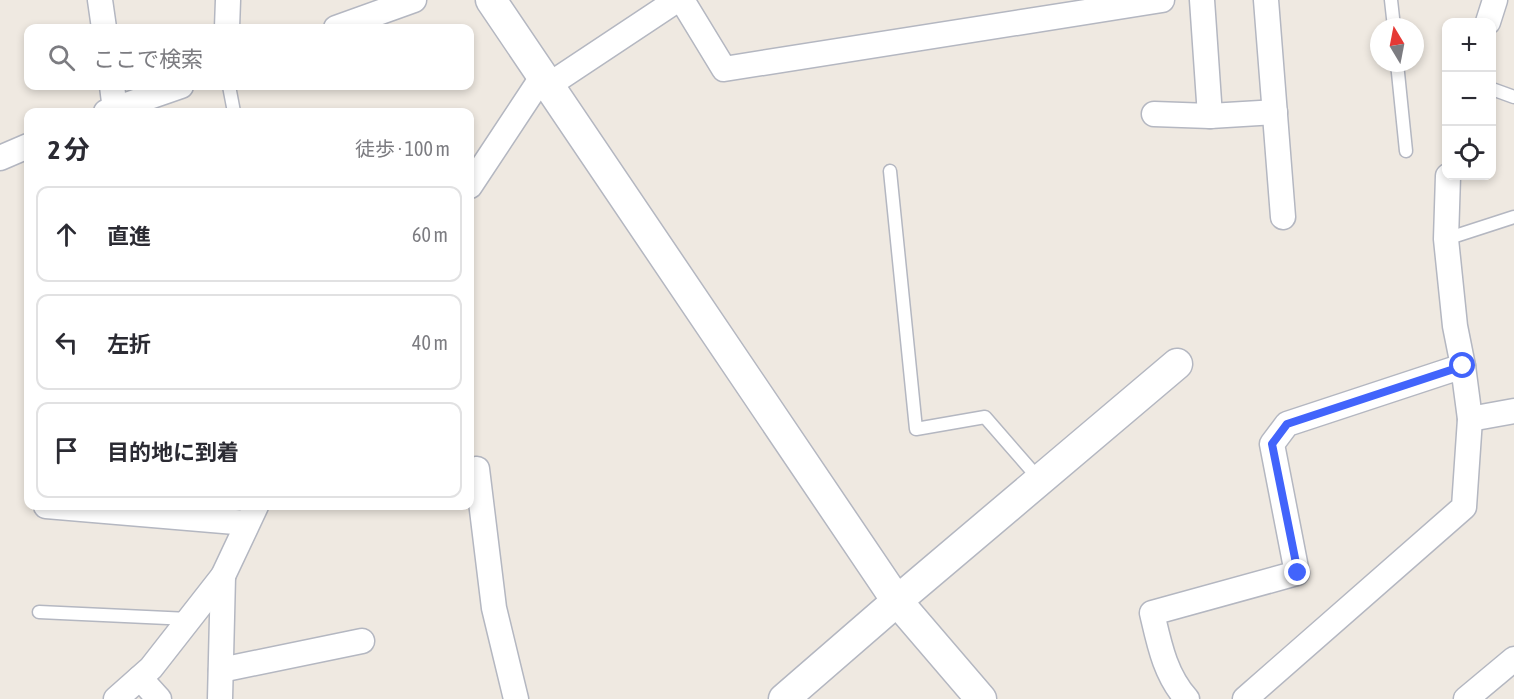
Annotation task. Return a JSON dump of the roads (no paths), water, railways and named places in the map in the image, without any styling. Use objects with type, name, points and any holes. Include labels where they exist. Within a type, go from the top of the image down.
[{"type":"street","points":[[100,0],[103,24]]},
{"type":"street","points":[[227,24],[228,0]]},
{"type":"street","points":[[347,24],[414,0]]},
{"type":"street","points":[[491,0],[897,601],[981,699]]},
{"type":"street","points":[[474,180],[546,81],[677,0]]},
{"type":"street","points":[[682,0],[724,69],[1162,0]]},
{"type":"street","points":[[1202,0],[1210,116]]},
{"type":"street","points":[[1266,0],[1283,218]]},
{"type":"street","points":[[1489,18],[1495,0]]},
{"type":"street","points":[[109,108],[112,90]]},
{"type":"street","points":[[120,108],[170,90]]},
{"type":"street","points":[[1154,114],[1210,116],[1275,112]]},
{"type":"street","points":[[0,158],[24,148]]},
{"type":"street","points":[[1245,699],[1464,507],[1470,419],[1455,326],[1446,239],[1448,180]]},
{"type":"street","points":[[784,699],[1177,364]]},
{"type":"street","points":[[1187,699],[1179,691],[1161,654],[1152,613],[1298,573],[1272,444],[1287,424],[1463,366]]},
{"type":"street","points":[[1470,419],[1514,411]]},
{"type":"street","points":[[477,469],[494,608],[516,699]]},
{"type":"street","points":[[116,699],[151,668],[223,576],[252,511],[139,510]]},
{"type":"street","points":[[220,699],[223,576]]},
{"type":"street","points":[[221,670],[362,641]]},
{"type":"street","points":[[1466,699],[1514,659]]},
{"type":"street","points":[[140,678],[159,699]]},
{"type":"lane","points":[[1391,0],[1393,18]]},
{"type":"lane","points":[[1398,72],[1406,151]]},
{"type":"lane","points":[[230,90],[233,108]]},
{"type":"lane","points":[[1496,91],[1514,97]]},
{"type":"lane","points":[[890,171],[916,429],[985,417],[1040,480]]},
{"type":"lane","points":[[1446,239],[1514,217]]},
{"type":"lane","points":[[39,612],[189,619]]}]
